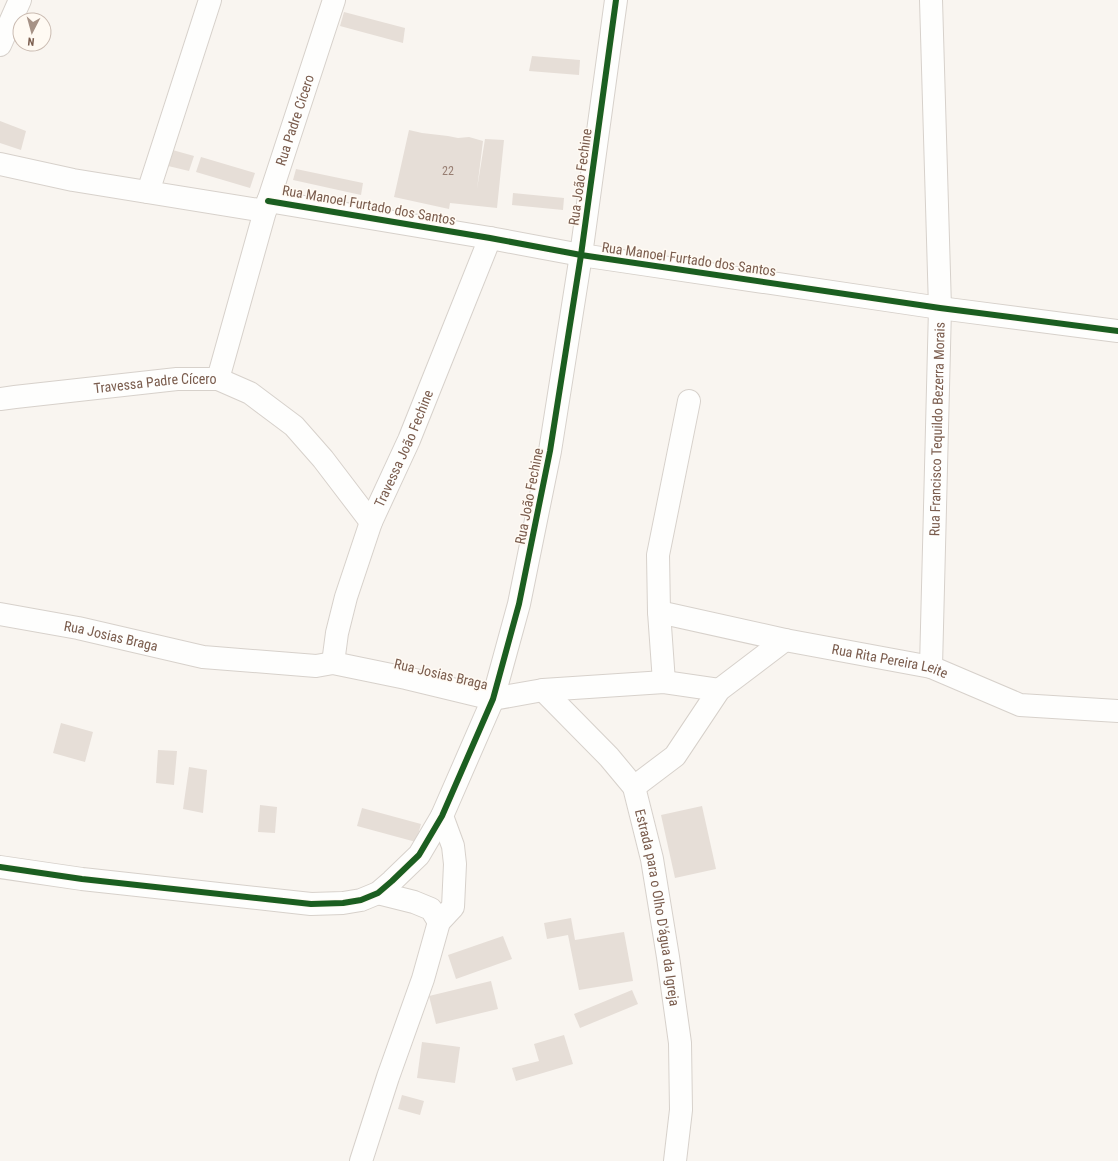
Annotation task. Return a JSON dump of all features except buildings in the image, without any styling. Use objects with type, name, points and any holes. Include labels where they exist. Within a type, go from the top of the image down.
[{"type":"street","points":[[0,46],[20,0]]},
{"type":"street","points":[[148,192],[210,0]]},
{"type":"street","name":"Rua Padre Cícero","points":[[218,379],[266,206],[334,0]]},
{"type":"street","name":"Rua João Fechine","points":[[0,867],[82,879],[311,904],[343,903],[361,900],[378,893],[419,855],[442,816],[493,699],[519,604],[550,451],[581,255],[616,0]]},
{"type":"street","name":"Rua Francisco Tequildo Bezerra Morais","points":[[931,0],[940,308],[931,667]]},
{"type":"street","name":"Rua Manoel Furtado dos Santos","points":[[0,164],[73,180],[148,192],[266,206],[490,238],[581,255],[940,308],[1118,331]]},
{"type":"street","name":"Travessa João Fechine","points":[[333,663],[337,634],[346,597],[371,522],[409,440],[490,238]]},
{"type":"street","name":"Travessa Padre Cícero","points":[[0,399],[177,378],[218,379],[250,393],[294,426],[324,459],[371,522]]},
{"type":"street","points":[[664,682],[659,612],[658,555],[689,401]]},
{"type":"street","name":"Rua Rita Pereira Leite","points":[[659,612],[785,640],[931,667],[1020,705],[1118,711]]},
{"type":"street","name":"Rua Josias Braga","points":[[0,614],[78,628],[203,657],[316,666],[333,663],[406,678],[493,699],[544,690],[664,682],[719,690]]},
{"type":"street","points":[[634,787],[675,756],[719,690],[785,640]]},
{"type":"street","name":"Estrada para o Olho D'água da Igreja","points":[[544,690],[609,757],[634,787],[652,859],[680,1043],[681,1110],[675,1161]]},
{"type":"street","points":[[361,1161],[388,1077],[423,979],[439,922],[453,907],[455,864],[453,846],[442,816]]},
{"type":"street","points":[[378,893],[414,902],[431,909],[439,922]]},
{"type":"cycle path","points":[[0,867],[82,879],[311,904],[343,903],[361,900],[378,893],[419,855],[442,816],[493,699],[519,604],[550,451],[581,255],[616,0]]},
{"type":"cycle path","points":[[268,201],[490,238],[581,255],[940,308],[1118,331]]}]
